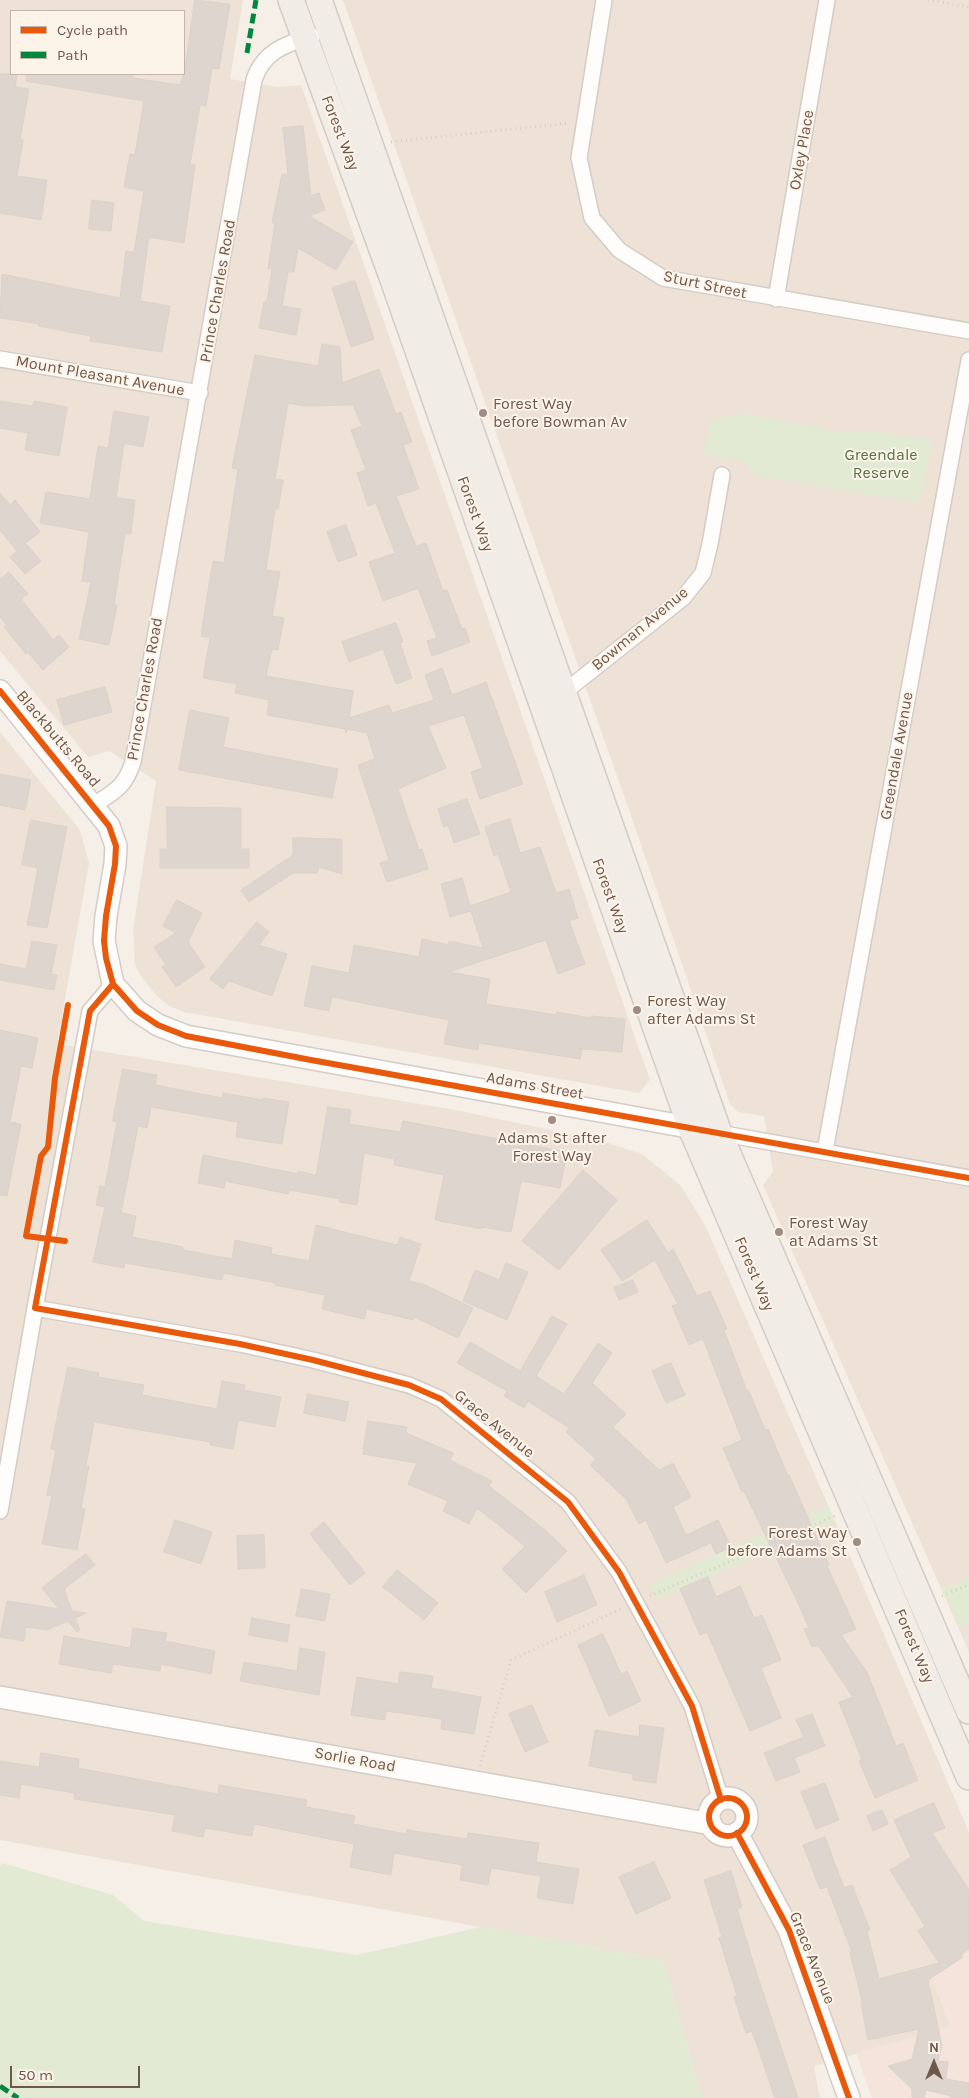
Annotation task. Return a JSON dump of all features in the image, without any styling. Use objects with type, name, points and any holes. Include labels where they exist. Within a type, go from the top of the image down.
[{"type":"main road","name":"Forest Way","points":[[291,0],[552,697],[719,1133],[969,1711]]},
{"type":"main road","name":"Forest Way","points":[[319,0],[552,697],[691,1128],[969,1777]]},
{"type":"street","name":"Sturt Street","points":[[604,0],[579,158],[592,218],[619,250],[663,278],[969,331]]},
{"type":"street","name":"Oxley Place","points":[[776,299],[827,0]]},
{"type":"street","name":"Prince Charles Road","points":[[94,805],[119,788],[128,778],[133,762],[200,393],[254,80],[258,68],[276,50],[304,38],[330,30]]},
{"type":"street","name":"Mount Pleasant Avenue","points":[[0,360],[200,393]]},
{"type":"street","name":"Greendale Avenue","points":[[825,1151],[969,360]]},
{"type":"street","name":"Bowman Avenue","points":[[552,697],[683,598],[703,573],[722,475]]},
{"type":"street","name":"Blackbutts Road","points":[[0,691],[94,805]]},
{"type":"street","points":[[0,1512],[35,1308],[90,1011],[113,984],[104,941],[116,846],[109,826],[94,805]]},
{"type":"street","name":"Adams Street","points":[[113,984],[136,1011],[158,1025],[186,1036],[969,1178]]},
{"type":"street","name":"Grace Avenue","points":[[35,1308],[240,1344],[295,1356],[409,1385],[441,1399],[568,1502],[619,1572],[692,1706],[720,1800]]},
{"type":"street","name":"Sorlie Road","points":[[0,1696],[711,1824]]},
{"type":"street","points":[[734,1799],[744,1807],[746,1820],[744,1826],[737,1833],[728,1836],[722,1835],[716,1832],[711,1824],[709,1814],[712,1807],[720,1800],[734,1799]]},
{"type":"street","name":"Grace Avenue","points":[[737,1833],[789,1930],[849,2098]]},
{"type":"path","points":[[928,0],[969,7]]},
{"type":"path","points":[[388,142],[585,122]]},
{"type":"path","points":[[475,1782],[511,1660],[635,1602],[840,1514]]},
{"type":"path","points":[[938,1597],[969,1585]]},
{"type":"shaded area","points":[[0,0],[243,0],[230,79],[278,87],[301,85],[650,1080],[639,1093],[184,1012],[169,1006],[158,997],[143,979],[135,965],[133,930],[156,781],[109,751],[88,757],[0,651]]},
{"type":"shaded area","points":[[343,0],[969,0],[969,1652],[763,1185],[773,1172],[764,1116],[738,1112],[730,1104],[628,807]]},
{"type":"shaded area","points":[[0,732],[80,830],[89,863],[57,1044],[450,1109],[599,1140],[642,1154],[681,1186],[706,1227],[969,1832],[969,1952],[932,1976],[950,2027],[814,2066],[820,2098],[702,2098],[663,1960],[0,1840]]},
{"type":"shaded area","points":[[969,1952],[969,2098],[872,2098],[856,2053],[950,2027],[932,1976]]},
{"type":"green space","name":"Greendale Reserve","points":[[741,413],[834,431],[883,432],[932,441],[919,503],[753,475],[744,462],[704,454],[711,420]]},
{"type":"green space","points":[[828,1505],[835,1521],[659,1600],[649,1584]]},
{"type":"green space","points":[[969,1578],[969,1622],[959,1626],[942,1588]]},
{"type":"green space","points":[[2,1863],[113,1895],[144,1921],[356,1955],[481,1927],[663,1960],[702,2098],[0,2098],[0,1866]]},
{"type":"building","points":[[195,0],[230,4],[219,69],[212,68],[206,106],[200,105],[190,165],[195,165],[184,243],[149,237],[140,301],[170,306],[162,352],[90,341],[91,336],[38,326],[39,324],[0,318],[2,274],[120,298],[126,251],[134,252],[144,191],[124,187],[130,154],[135,155],[144,101],[26,81],[27,75],[133,75],[132,78],[180,85],[185,75]]},
{"type":"building","points":[[0,74],[10,74],[17,75],[15,87],[29,89],[20,140],[23,140],[17,176],[47,180],[41,220],[0,213]]},
{"type":"building","points":[[303,126],[311,196],[319,193],[325,210],[309,216],[353,242],[336,270],[298,248],[294,272],[288,272],[282,306],[301,309],[296,335],[259,328],[264,302],[267,302],[272,269],[268,269],[275,223],[272,223],[282,174],[288,175],[283,128]]},
{"type":"building","points":[[92,200],[114,203],[111,231],[89,229]]},
{"type":"building","points":[[355,281],[374,339],[351,347],[332,288]]},
{"type":"building","points":[[322,344],[340,347],[342,383],[379,369],[396,414],[401,412],[412,442],[403,445],[419,489],[396,496],[416,546],[426,543],[443,591],[447,590],[462,629],[465,628],[470,642],[432,656],[427,641],[437,638],[418,588],[383,601],[369,562],[395,553],[376,503],[368,506],[357,473],[366,470],[351,430],[362,426],[353,405],[304,406],[288,403],[275,479],[283,480],[278,509],[275,509],[266,570],[280,572],[272,616],[284,618],[278,650],[272,649],[266,676],[353,691],[349,718],[389,705],[392,713],[434,700],[425,675],[442,668],[452,695],[486,682],[523,784],[480,799],[471,772],[483,768],[464,715],[428,726],[446,768],[398,789],[419,850],[422,849],[428,869],[387,882],[380,863],[389,860],[358,765],[375,759],[367,733],[347,729],[346,733],[345,729],[267,715],[269,700],[235,693],[237,684],[203,678],[210,638],[201,636],[207,597],[213,561],[224,563],[238,469],[232,468],[255,355],[318,366]]},
{"type":"building","points":[[0,401],[33,406],[34,401],[67,407],[59,456],[25,450],[28,433],[0,428]]},
{"type":"building","points":[[114,411],[149,417],[143,447],[124,443],[116,498],[135,500],[131,534],[125,534],[114,605],[117,605],[109,645],[79,639],[91,582],[82,581],[89,532],[40,523],[46,492],[90,499],[98,446],[108,448]]},
{"type":"building","points":[[0,493],[10,505],[15,500],[40,532],[16,550],[0,530]]},
{"type":"building","points":[[346,525],[357,555],[338,562],[327,532]]},
{"type":"building","points":[[26,544],[41,561],[25,574],[10,557]]},
{"type":"building","points":[[9,572],[28,594],[21,599],[53,640],[59,635],[69,647],[43,670],[28,652],[26,654],[4,627],[7,625],[0,617],[0,580]]},
{"type":"building","points":[[396,623],[403,642],[400,643],[412,678],[396,684],[383,649],[349,662],[342,642]]},
{"type":"building","points":[[105,687],[112,712],[64,725],[57,700]]},
{"type":"building","points":[[190,710],[229,718],[223,747],[338,769],[332,798],[179,770]]},
{"type":"building","points":[[0,774],[31,780],[25,810],[0,805]]},
{"type":"building","points":[[467,799],[480,834],[454,843],[448,825],[444,827],[438,809]]},
{"type":"building","points":[[167,807],[241,808],[241,849],[249,849],[249,868],[160,868],[160,849],[167,849]]},
{"type":"building","points":[[510,819],[520,853],[540,847],[556,893],[569,889],[578,918],[569,921],[585,964],[558,974],[546,940],[448,972],[490,979],[486,1004],[557,1015],[557,1012],[591,1018],[591,1016],[625,1019],[622,1052],[582,1049],[580,1059],[479,1043],[478,1050],[444,1044],[449,1020],[332,997],[329,1011],[304,1006],[312,966],[349,973],[354,945],[419,957],[422,939],[449,945],[449,941],[483,948],[471,911],[450,917],[441,884],[462,878],[470,906],[511,892],[498,854],[494,856],[485,827]]},
{"type":"building","points":[[31,820],[67,827],[47,928],[27,925],[38,868],[22,865]]},
{"type":"building","points":[[293,838],[342,839],[342,874],[319,867],[317,873],[293,873],[249,902],[241,890],[293,855]]},
{"type":"building","points":[[177,900],[202,913],[188,942],[205,967],[176,987],[162,967],[166,965],[154,947],[176,933],[163,926]]},
{"type":"building","points":[[257,922],[269,932],[259,945],[287,954],[272,996],[229,981],[223,989],[210,979]]},
{"type":"building","points":[[32,941],[57,945],[51,974],[57,975],[54,990],[0,980],[0,964],[26,969]]},
{"type":"building","points":[[0,1030],[38,1038],[32,1068],[21,1066],[10,1122],[21,1124],[7,1196],[0,1195]]},
{"type":"building","points":[[123,1069],[157,1075],[155,1085],[222,1098],[223,1093],[263,1100],[263,1098],[289,1102],[282,1144],[236,1137],[238,1122],[151,1107],[147,1128],[138,1126],[121,1213],[136,1216],[132,1237],[183,1247],[183,1250],[232,1259],[235,1240],[272,1248],[271,1254],[309,1261],[316,1225],[397,1245],[400,1237],[421,1244],[409,1281],[423,1284],[473,1308],[458,1338],[414,1317],[414,1320],[367,1309],[364,1319],[322,1309],[325,1295],[275,1285],[276,1283],[223,1273],[222,1280],[125,1263],[124,1268],[93,1262],[105,1207],[96,1205],[100,1186],[105,1187],[117,1122],[113,1121]]},
{"type":"building","points":[[328,1107],[351,1110],[349,1124],[400,1132],[403,1121],[567,1152],[560,1188],[521,1181],[511,1232],[482,1227],[482,1229],[435,1220],[444,1175],[394,1165],[395,1159],[364,1153],[357,1205],[339,1202],[340,1199],[289,1190],[288,1194],[225,1181],[224,1188],[198,1183],[203,1155],[298,1174],[298,1171],[316,1175]]},
{"type":"building","points":[[583,1170],[617,1200],[559,1270],[522,1241]]},
{"type":"building","points":[[647,1220],[668,1253],[673,1249],[697,1296],[710,1291],[727,1329],[724,1330],[747,1391],[749,1391],[765,1430],[768,1429],[856,1629],[841,1635],[867,1672],[896,1746],[903,1743],[918,1780],[875,1798],[859,1761],[862,1760],[839,1702],[853,1697],[818,1645],[812,1647],[804,1629],[809,1628],[797,1601],[744,1491],[742,1492],[723,1448],[742,1440],[703,1339],[689,1345],[672,1306],[678,1304],[655,1260],[622,1281],[601,1250]]},
{"type":"building","points":[[506,1263],[528,1272],[507,1320],[463,1301],[475,1270],[499,1280]]},
{"type":"building","points":[[633,1280],[638,1292],[619,1300],[614,1288]]},
{"type":"building","points":[[552,1316],[567,1324],[536,1376],[564,1394],[598,1343],[612,1353],[592,1383],[626,1414],[613,1427],[659,1470],[673,1463],[691,1497],[673,1507],[686,1535],[718,1520],[731,1547],[716,1554],[711,1543],[666,1563],[646,1520],[639,1524],[626,1499],[590,1465],[596,1459],[566,1432],[569,1428],[528,1401],[524,1408],[504,1396],[507,1391],[457,1363],[470,1342],[520,1371]]},
{"type":"building","points":[[671,1363],[685,1395],[666,1403],[652,1371]]},
{"type":"building","points":[[68,1367],[99,1373],[98,1377],[144,1385],[142,1395],[217,1409],[222,1381],[245,1385],[244,1390],[281,1397],[275,1427],[238,1420],[233,1449],[210,1445],[210,1442],[94,1422],[86,1466],[89,1466],[81,1508],[85,1509],[77,1550],[42,1544],[52,1496],[47,1495],[56,1450],[51,1449]]},
{"type":"building","points":[[308,1394],[349,1402],[345,1421],[304,1413]]},
{"type":"building","points":[[368,1421],[407,1427],[406,1433],[453,1453],[450,1460],[492,1481],[489,1486],[544,1529],[567,1551],[526,1593],[502,1569],[525,1546],[477,1508],[469,1524],[443,1511],[448,1501],[408,1484],[417,1463],[363,1454]]},
{"type":"building","points":[[175,1520],[212,1532],[201,1564],[164,1552]]},
{"type":"building","points":[[324,1522],[365,1573],[350,1585],[310,1534]]},
{"type":"building","points":[[264,1535],[265,1568],[238,1569],[237,1536]]},
{"type":"building","points":[[86,1554],[95,1565],[64,1589],[72,1611],[87,1613],[75,1618],[80,1630],[77,1632],[68,1621],[47,1630],[26,1627],[24,1641],[0,1637],[7,1601],[59,1609],[42,1588]]},
{"type":"building","points":[[397,1570],[438,1603],[424,1620],[383,1587]]},
{"type":"building","points":[[584,1575],[597,1605],[557,1622],[545,1592]]},
{"type":"building","points":[[708,1577],[716,1597],[740,1586],[754,1618],[762,1615],[781,1660],[761,1668],[781,1718],[750,1731],[707,1632],[700,1635],[680,1589]]},
{"type":"building","points":[[302,1589],[330,1594],[325,1621],[296,1616]]},
{"type":"building","points":[[252,1618],[290,1625],[287,1642],[249,1635]]},
{"type":"building","points":[[133,1628],[167,1633],[165,1641],[215,1651],[211,1674],[161,1664],[160,1671],[113,1664],[111,1673],[59,1664],[64,1636],[130,1648]]},
{"type":"building","points":[[603,1634],[621,1674],[627,1671],[641,1701],[609,1716],[578,1645]]},
{"type":"building","points":[[300,1648],[325,1652],[319,1695],[240,1681],[244,1662],[297,1671]]},
{"type":"building","points":[[400,1672],[433,1676],[431,1688],[481,1697],[474,1734],[441,1729],[442,1719],[386,1711],[385,1720],[351,1715],[357,1677],[398,1684]]},
{"type":"building","points":[[532,1705],[548,1742],[525,1752],[509,1714]]},
{"type":"building","points":[[812,1714],[825,1746],[794,1758],[800,1772],[776,1781],[764,1753],[804,1737],[796,1720]]},
{"type":"building","points":[[640,1725],[664,1728],[656,1783],[633,1780],[633,1774],[589,1766],[595,1730],[639,1737]]},
{"type":"building","points":[[41,1753],[79,1759],[78,1768],[218,1794],[219,1785],[307,1800],[306,1807],[355,1816],[353,1824],[406,1834],[407,1830],[467,1839],[468,1833],[539,1843],[536,1862],[579,1869],[573,1904],[537,1898],[541,1876],[491,1868],[488,1885],[460,1880],[462,1865],[394,1853],[391,1875],[350,1867],[354,1844],[254,1824],[252,1836],[205,1828],[203,1837],[172,1831],[175,1815],[74,1799],[75,1793],[21,1784],[19,1798],[0,1795],[0,1761],[39,1767]]},
{"type":"building","points":[[825,1783],[839,1820],[816,1829],[801,1792]]},
{"type":"building","points":[[934,1803],[945,1828],[932,1833],[969,1890],[969,1949],[961,1954],[963,1957],[928,1980],[942,2046],[938,2061],[948,2062],[946,2079],[969,2083],[969,2098],[950,2098],[951,2096],[926,2090],[924,2098],[912,2098],[912,2089],[888,2066],[912,2059],[919,2029],[868,2040],[862,2001],[850,1952],[852,1952],[827,1887],[820,1889],[803,1845],[825,1837],[844,1888],[852,1885],[870,1930],[867,1931],[879,1979],[939,1963],[918,1931],[925,1926],[890,1870],[911,1857],[894,1820]]},
{"type":"building","points":[[882,1810],[888,1824],[873,1831],[867,1816]]},
{"type":"building","points":[[654,1862],[671,1898],[636,1914],[619,1877]]},
{"type":"building","points":[[731,1871],[742,1907],[737,1909],[798,2098],[775,2098],[752,2031],[746,2033],[734,1997],[737,1996],[719,1938],[722,1937],[704,1880]]},
{"type":"marked path","points":[[247,53],[256,0]]},
{"type":"marked path","points":[[0,2086],[18,2098]]},
{"type":"cycle path","points":[[0,691],[109,826],[116,846],[115,864],[106,916],[104,941],[106,958],[113,984],[137,1011],[158,1025],[186,1036],[311,1060],[969,1178]]},
{"type":"cycle path","points":[[113,984],[90,1011],[35,1308],[240,1344],[313,1360],[409,1385],[441,1399],[568,1502],[619,1572],[692,1706],[721,1800]]},
{"type":"cycle path","points":[[65,1241],[26,1236],[41,1156],[48,1147],[55,1078],[68,1005]]},
{"type":"cycle path","points":[[728,1798],[741,1804],[747,1817],[741,1830],[728,1836],[715,1830],[709,1817],[715,1804],[728,1798]]},
{"type":"cycle path","points":[[737,1833],[789,1930],[849,2098]]},
{"type":"place","name":"Forest Way before Bowman Av","points":[[483,413]]},
{"type":"place","name":"Forest Way after Adams St","points":[[637,1010]]},
{"type":"place","name":"Adams St after Forest Way","points":[[552,1120]]},
{"type":"place","name":"Forest Way at Adams St","points":[[779,1232]]},
{"type":"place","name":"Forest Way before Adams St","points":[[857,1542]]}]
